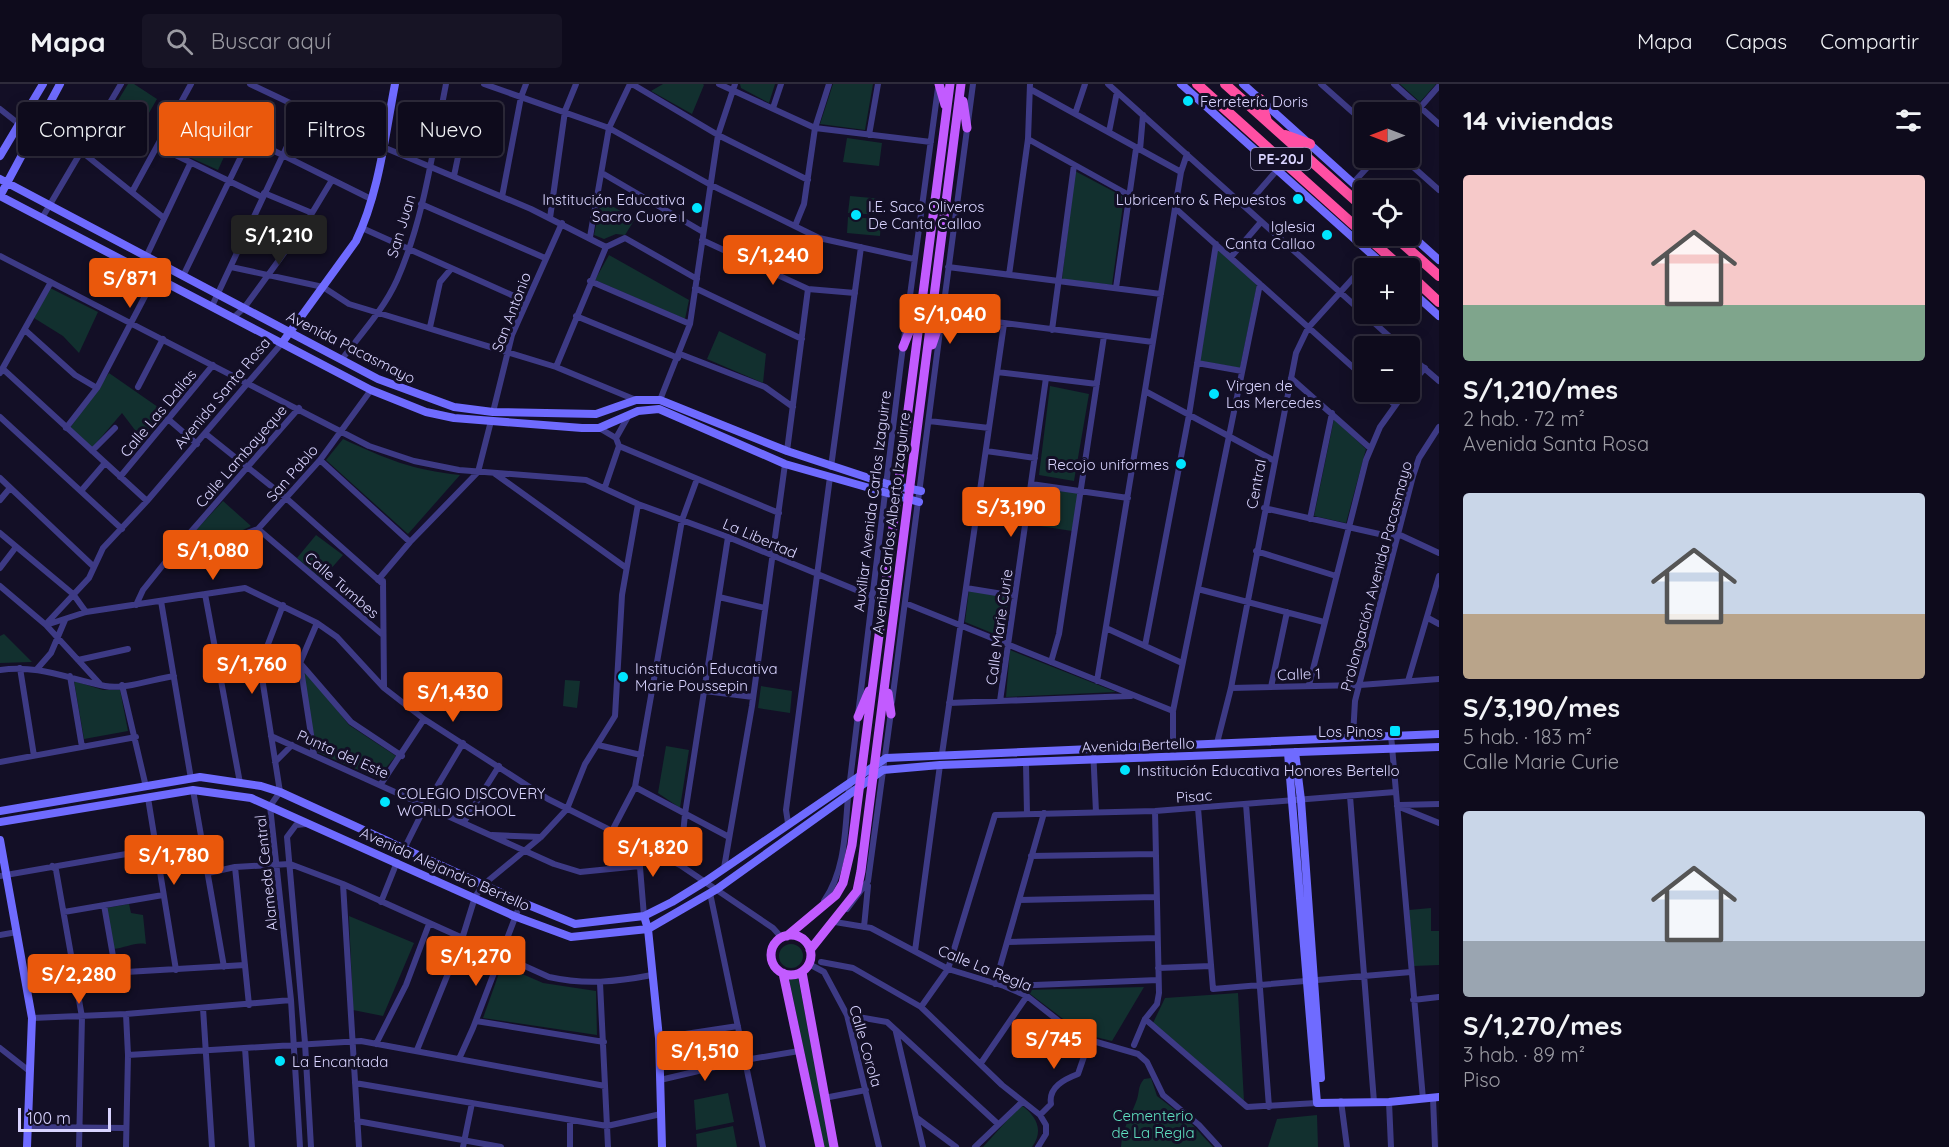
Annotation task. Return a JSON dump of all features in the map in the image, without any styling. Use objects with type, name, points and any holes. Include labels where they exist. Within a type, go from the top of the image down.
[{"type":"highway","name":"PE-20J","points":[[1197,84],[1354,225]]},
{"type":"highway","name":"PE-20J","points":[[1225,84],[1354,199]]},
{"type":"highway","points":[[1260,99],[1267,121]]},
{"type":"highway","points":[[1280,133],[1311,144]]},
{"type":"highway","name":"PE-20J","points":[[1377,246],[1391,258]]},
{"type":"highway","points":[[1405,246],[1439,276]]},
{"type":"highway","points":[[1420,285],[1439,302]]},
{"type":"highway","points":[[1420,287],[1424,288]]},
{"type":"main road","points":[[33,102],[43,84]]},
{"type":"main road","points":[[50,102],[60,84]]},
{"type":"main road","name":"Avenida Santa Rosa","points":[[386,131],[395,84]]},
{"type":"main road","points":[[939,84],[946,110]]},
{"type":"main road","name":"Avenida Carlos Alberto Izaguirre","points":[[810,950],[857,891],[874,777],[879,768],[886,677],[909,500],[916,490],[946,110],[950,84]]},
{"type":"main road","points":[[1181,84],[1375,258]]},
{"type":"main road","points":[[1243,84],[1353,183]]},
{"type":"main road","points":[[961,87],[967,128]]},
{"type":"main road","name":"Avenida Carlos Alberto Izaguirre","points":[[784,937],[829,903],[843,883],[856,825],[922,299],[961,87]]},
{"type":"main road","points":[[0,156],[18,127]]},
{"type":"main road","points":[[0,196],[3,182],[19,156]]},
{"type":"main road","name":"Avenida Santa Rosa","points":[[282,343],[362,228],[381,156]]},
{"type":"main road","name":"Avenida Pacasmayo","points":[[3,182],[378,379],[430,400],[492,417],[538,425],[599,428],[630,414],[659,409],[691,417],[887,484],[909,500],[919,502]]},
{"type":"main road","name":"Avenida Pacasmayo","points":[[0,196],[371,390],[426,412],[492,417],[596,414],[636,400],[660,400],[785,464],[886,494],[916,490]]},
{"type":"main road","points":[[1420,243],[1439,260]]},
{"type":"main road","points":[[903,348],[922,299]]},
{"type":"main road","points":[[1420,299],[1439,316]]},
{"type":"main road","points":[[925,364],[942,315]]},
{"type":"main road","points":[[538,425],[539,414]]},
{"type":"main road","points":[[886,677],[891,714]]},
{"type":"main road","points":[[858,717],[874,681]]},
{"type":"main road","name":"Avenida Bertello","points":[[886,758],[1439,734]]},
{"type":"main road","name":"Avenida Bertello","points":[[879,768],[1439,747]]},
{"type":"main road","points":[[1292,752],[1320,1103],[1389,1102],[1436,1097]]},
{"type":"main road","name":"Avenida Alejandro Bertello","points":[[0,811],[191,778],[240,783],[280,792],[483,885],[575,924],[644,916],[706,881],[849,782],[879,768],[886,758]]},
{"type":"main road","points":[[848,797],[874,777]]},
{"type":"main road","name":"Avenida Alejandro Bertello","points":[[0,822],[193,790],[251,798],[514,916],[571,937],[648,929],[714,891],[848,797]]},
{"type":"main road","points":[[0,840],[3,876],[17,932],[32,1018],[28,1070],[27,1147]]},
{"type":"main road","points":[[644,916],[648,929],[658,1038],[662,1147]]},
{"type":"main road","points":[[784,937],[802,939],[810,950],[809,964],[802,972],[791,975],[777,968],[772,958],[774,946],[784,937]]},
{"type":"main road","points":[[802,972],[834,1147]]},
{"type":"main road","points":[[783,973],[820,1147]]},
{"type":"street","points":[[111,102],[122,84]]},
{"type":"street","points":[[181,102],[191,84]]},
{"type":"street","points":[[250,84],[291,102]]},
{"type":"street","name":"San Juan","points":[[342,359],[378,312],[396,280],[421,204],[446,84]]},
{"type":"street","points":[[484,84],[609,128],[710,184],[819,238],[914,260]]},
{"type":"street","points":[[502,197],[521,97],[526,84]]},
{"type":"street","points":[[550,218],[565,111],[576,84]]},
{"type":"street","points":[[590,237],[609,128],[631,84],[718,135],[808,180]]},
{"type":"street","points":[[718,84],[734,87],[815,128],[931,142]]},
{"type":"street","points":[[773,108],[781,84]]},
{"type":"street","points":[[795,226],[804,204],[815,128],[829,84]]},
{"type":"street","points":[[869,135],[878,84]]},
{"type":"street","name":"Auxiliar Avenida Carlos Izaguirre","points":[[814,915],[830,892],[844,848],[849,782],[914,260],[939,84]]},
{"type":"street","points":[[886,758],[919,502],[916,490],[929,420],[973,84]]},
{"type":"street","points":[[1076,114],[1084,84]]},
{"type":"street","points":[[1108,84],[1388,336]]},
{"type":"street","points":[[1321,84],[1354,113]]},
{"type":"street","points":[[1394,84],[1414,102]]},
{"type":"street","points":[[1009,275],[1028,139],[1030,86],[1181,172]]},
{"type":"street","points":[[1439,86],[1420,108],[1439,124]]},
{"type":"street","points":[[660,400],[690,324],[718,135],[734,87]]},
{"type":"street","points":[[1109,132],[1117,92]]},
{"type":"street","points":[[0,109],[18,122]]},
{"type":"street","points":[[1116,288],[1143,115]]},
{"type":"street","points":[[1028,139],[1129,195]]},
{"type":"street","points":[[132,192],[159,142]]},
{"type":"street","points":[[157,146],[229,182],[312,213]]},
{"type":"street","points":[[386,148],[562,223],[606,247]]},
{"type":"street","points":[[274,151],[371,200]]},
{"type":"street","points":[[212,306],[263,195],[286,151]]},
{"type":"street","points":[[1098,681],[1181,172],[1187,154]]},
{"type":"street","points":[[42,218],[78,156]]},
{"type":"street","points":[[87,156],[165,218]]},
{"type":"street","points":[[183,276],[241,156]]},
{"type":"street","points":[[454,176],[458,156]]},
{"type":"street","points":[[146,257],[190,164]]},
{"type":"street","points":[[1052,330],[1074,165]]},
{"type":"street","points":[[1353,183],[1367,168]]},
{"type":"street","points":[[1414,168],[1439,190]]},
{"type":"street","points":[[1245,207],[1278,169]]},
{"type":"street","points":[[602,173],[702,236],[808,289],[855,293]]},
{"type":"street","points":[[233,318],[244,308],[267,276],[312,213],[332,180]]},
{"type":"street","points":[[421,204],[546,258]]},
{"type":"street","points":[[1175,208],[1354,368]]},
{"type":"street","points":[[1230,257],[1261,222]]},
{"type":"street","name":"San Antonio","points":[[380,582],[410,542],[478,472],[507,350],[525,301],[562,223]]},
{"type":"street","points":[[362,228],[525,301]]},
{"type":"street","points":[[556,367],[606,247],[625,238],[697,279]]},
{"type":"street","points":[[1144,646],[1189,415],[1216,244]]},
{"type":"street","points":[[831,466],[861,248]]},
{"type":"street","name":"Central","points":[[1217,743],[1231,688],[1273,460],[1296,353],[1308,327],[1372,255]]},
{"type":"street","name":"La Libertad","points":[[0,256],[369,446],[414,462],[478,472],[567,477],[606,487],[638,504],[728,537],[873,597]]},
{"type":"street","points":[[231,267],[323,287],[349,304],[507,350],[556,367],[636,400]]},
{"type":"street","points":[[948,267],[1161,294]]},
{"type":"street","points":[[430,327],[440,282],[451,269]]},
{"type":"street","points":[[66,428],[97,388],[155,277]]},
{"type":"street","points":[[590,281],[690,324]]},
{"type":"street","points":[[51,282],[1,371],[147,501]]},
{"type":"street","points":[[1173,745],[1173,711],[1182,663],[1260,284]]},
{"type":"street","points":[[695,288],[802,339]]},
{"type":"street","points":[[787,451],[808,289]]},
{"type":"street","points":[[942,315],[1153,342]]},
{"type":"street","points":[[576,316],[765,387],[793,407]]},
{"type":"street","points":[[942,754],[1004,324]]},
{"type":"street","points":[[25,330],[75,375],[97,388]]},
{"type":"street","points":[[1051,662],[1059,634],[1104,336]]},
{"type":"street","points":[[138,387],[163,339]]},
{"type":"street","name":"Avenida Santa Rosa","points":[[46,625],[89,578],[104,548],[206,434],[282,343]]},
{"type":"street","points":[[1197,363],[1242,371]]},
{"type":"street","points":[[1420,364],[1439,381]]},
{"type":"street","name":"Calle Las Dalias","points":[[120,477],[213,365]]},
{"type":"street","points":[[1420,374],[1425,368]]},
{"type":"street","points":[[997,372],[1097,384]]},
{"type":"street","name":"Calle Marie Curie","points":[[1000,701],[1046,378]]},
{"type":"street","points":[[1291,378],[1371,448]]},
{"type":"street","name":"San Pablo","points":[[175,550],[236,537],[258,529],[321,460],[371,390]]},
{"type":"street","points":[[1145,391],[1273,460]]},
{"type":"street","points":[[1309,685],[1335,576],[1371,448],[1394,404],[1392,402]]},
{"type":"street","name":"Calle Lambayeque","points":[[136,605],[143,590],[175,550],[299,408]]},
{"type":"street","points":[[1310,519],[1332,413]]},
{"type":"street","points":[[616,438],[630,414]]},
{"type":"street","points":[[0,417],[122,529]]},
{"type":"street","points":[[168,419],[197,444]]},
{"type":"street","points":[[929,420],[989,428]]},
{"type":"street","name":"Prolongación Avenida Pacasmayo","points":[[1353,736],[1355,701],[1397,536],[1419,458],[1439,427]]},
{"type":"street","points":[[93,452],[115,428]]},
{"type":"street","points":[[599,428],[616,438],[619,446],[606,487]]},
{"type":"street","points":[[206,434],[286,498],[380,582],[384,688]]},
{"type":"street","points":[[619,446],[779,513]]},
{"type":"street","points":[[986,451],[1035,458]]},
{"type":"street","points":[[321,460],[410,542]]},
{"type":"street","points":[[81,491],[105,463]]},
{"type":"street","points":[[724,868],[753,697],[785,464]]},
{"type":"street","points":[[492,472],[625,567]]},
{"type":"street","points":[[511,485],[519,474]]},
{"type":"street","points":[[788,823],[786,810],[830,477]]},
{"type":"street","points":[[0,478],[94,567]]},
{"type":"street","points":[[613,830],[635,787],[682,520],[697,479]]},
{"type":"street","points":[[1031,484],[1128,498]]},
{"type":"street","points":[[0,500],[10,488]]},
{"type":"street","points":[[417,1050],[462,939],[475,897],[483,885],[541,837],[567,809],[585,764],[615,716],[616,666],[625,567],[638,504]]},
{"type":"street","points":[[1264,508],[1397,536],[1439,553]]},
{"type":"street","name":"Calle Tumbes","points":[[258,529],[383,635]]},
{"type":"street","points":[[0,533],[73,594],[86,612]]},
{"type":"street","points":[[680,865],[685,814],[728,537]]},
{"type":"street","points":[[0,568],[16,547]]},
{"type":"street","points":[[1256,551],[1335,576]]},
{"type":"street","points":[[1408,681],[1439,576]]},
{"type":"street","points":[[0,586],[46,625],[101,684]]},
{"type":"street","points":[[46,625],[86,612],[245,588],[283,604],[337,637],[384,688],[424,720],[567,809],[680,865],[706,881],[714,891],[784,937]]},
{"type":"street","points":[[966,588],[1015,596]]},
{"type":"street","points":[[1198,589],[1324,622]]},
{"type":"street","points":[[205,594],[240,783]]},
{"type":"street","points":[[719,597],[765,608]]},
{"type":"street","points":[[161,602],[191,778]]},
{"type":"street","points":[[905,603],[1173,711]]},
{"type":"street","points":[[280,792],[260,665],[283,604]]},
{"type":"street","points":[[1271,687],[1287,612]]},
{"type":"street","points":[[1428,618],[1439,624]]},
{"type":"street","points":[[37,669],[51,653],[65,620]]},
{"type":"street","points":[[314,754],[300,663],[317,623]]},
{"type":"street","points":[[1106,628],[1182,663]]},
{"type":"street","points":[[78,660],[128,649]]},
{"type":"street","points":[[300,663],[351,722],[402,756]]},
{"type":"street","points":[[20,668],[34,756]]},
{"type":"street","points":[[0,670],[37,669],[101,684],[122,685],[174,676]]},
{"type":"street","points":[[70,676],[82,747]]},
{"type":"street","name":"Calle 1","points":[[1231,688],[1359,685],[1439,679]]},
{"type":"street","points":[[122,685],[146,786]]},
{"type":"street","points":[[705,691],[753,697]]},
{"type":"street","points":[[950,703],[1135,696]]},
{"type":"street","points":[[381,784],[402,756],[424,720]]},
{"type":"street","points":[[1391,735],[1423,1099]]},
{"type":"street","name":"Punta del Este","points":[[271,736],[525,851],[580,872],[640,866]]},
{"type":"street","points":[[0,762],[136,737]]},
{"type":"street","points":[[404,849],[426,805],[463,743]]},
{"type":"street","points":[[275,762],[292,745]]},
{"type":"street","points":[[598,746],[641,755]]},
{"type":"street","points":[[1093,748],[1096,812]]},
{"type":"street","points":[[1026,763],[1027,814]]},
{"type":"street","points":[[915,951],[940,765]]},
{"type":"street","points":[[464,822],[498,766]]},
{"type":"street","points":[[864,927],[879,768]]},
{"type":"street","points":[[635,787],[729,837]]},
{"type":"street","points":[[193,790],[224,967]]},
{"type":"street","name":"Alameda Central","points":[[280,792],[270,806],[291,1000],[300,1147]]},
{"type":"street","name":"Pisac","points":[[948,969],[995,815],[1155,811],[1395,792]]},
{"type":"street","points":[[1350,795],[1374,1102]]},
{"type":"street","points":[[148,798],[176,970]]},
{"type":"street","points":[[1246,804],[1262,984],[1269,1107]]},
{"type":"street","points":[[1397,806],[1439,804]]},
{"type":"street","points":[[1397,806],[1439,823]]},
{"type":"street","points":[[1198,808],[1213,988],[1411,972]]},
{"type":"street","points":[[1134,1045],[1145,1019],[1157,1004],[1155,811]]},
{"type":"street","points":[[994,984],[1044,813]]},
{"type":"street","name":"Alameda Central","points":[[311,1147],[305,1043],[287,837],[296,825],[313,825]]},
{"type":"street","points":[[489,834],[541,837]]},
{"type":"street","points":[[638,843],[644,916]]},
{"type":"street","points":[[3,876],[155,849]]},
{"type":"street","points":[[1031,856],[1155,854]]},
{"type":"street","points":[[381,902],[397,862]]},
{"type":"street","points":[[208,873],[235,867],[290,864],[343,884],[549,977],[576,982],[600,983],[652,975]]},
{"type":"street","points":[[52,866],[56,870],[82,1017],[79,1147]]},
{"type":"street","points":[[235,867],[249,1005]]},
{"type":"street","points":[[834,922],[853,904],[868,881]]},
{"type":"street","points":[[343,884],[359,1147]]},
{"type":"street","points":[[714,891],[738,1026],[763,1147]]},
{"type":"street","points":[[64,912],[163,895]]},
{"type":"street","points":[[1019,900],[1156,897]]},
{"type":"street","points":[[459,1059],[476,1022],[521,902]]},
{"type":"street","points":[[104,905],[116,973]]},
{"type":"street","name":"Calle La Regla","points":[[834,922],[864,927],[948,969],[1004,986],[1027,996],[1068,1029],[1089,1042],[1138,1054],[1147,1062],[1163,1095],[1199,1125],[1219,1147]]},
{"type":"street","points":[[376,1044],[405,985],[429,924]]},
{"type":"street","points":[[0,935],[17,932]]},
{"type":"street","points":[[1007,942],[1157,938]]},
{"type":"street","name":"Calle Corola","points":[[810,950],[820,962],[847,1014],[879,1147]]},
{"type":"street","points":[[820,962],[853,968],[921,1007],[1002,1085],[1040,1115],[1046,1125],[1046,1134],[1038,1147]]},
{"type":"street","points":[[809,964],[824,972]]},
{"type":"street","points":[[75,975],[245,965]]},
{"type":"street","points":[[1158,968],[1211,966]]},
{"type":"street","points":[[921,1007],[948,969]]},
{"type":"street","points":[[1004,986],[1158,980]]},
{"type":"street","points":[[600,983],[608,1147]]},
{"type":"street","points":[[981,1063],[1027,996]]},
{"type":"street","points":[[1413,1000],[1439,997]]},
{"type":"street","points":[[32,1018],[126,1014],[291,1000]]},
{"type":"street","points":[[203,1008],[212,1147]]},
{"type":"street","points":[[126,1014],[128,1055],[126,1147]]},
{"type":"street","points":[[847,1014],[887,1022],[998,1124]]},
{"type":"street","points":[[1145,1019],[1243,1104],[1252,1108],[1320,1103]]},
{"type":"street","points":[[476,1022],[604,1042]]},
{"type":"street","points":[[658,1038],[738,1026]]},
{"type":"street","points":[[896,1032],[923,1147]]},
{"type":"street","points":[[128,1055],[206,1052],[351,1041],[417,1050],[605,1086]]},
{"type":"street","points":[[1040,1115],[1051,1104],[1050,1098],[1061,1080],[1078,1074],[1089,1042]]},
{"type":"street","points":[[0,1048],[28,1070]]},
{"type":"street","points":[[245,1048],[252,1147]]},
{"type":"street","points":[[660,1080],[745,1060],[799,1051]]},
{"type":"street","points":[[355,1083],[607,1126],[661,1114]]},
{"type":"street","points":[[824,1098],[866,1090]]},
{"type":"street","points":[[1435,1147],[1436,1097]]},
{"type":"street","points":[[1341,1101],[1347,1147]]},
{"type":"street","points":[[975,1147],[1022,1102]]},
{"type":"street","points":[[1389,1102],[1391,1147]]},
{"type":"street","points":[[464,1144],[472,1103]]},
{"type":"street","points":[[917,1118],[956,1147]]},
{"type":"street","points":[[357,1121],[464,1144],[501,1147]]},
{"type":"street","points":[[570,1121],[570,1147]]},
{"type":"street","points":[[27,1127],[126,1128]]},
{"type":"green space","points":[[128,84],[134,84],[157,99],[147,116],[147,102],[117,102]]},
{"type":"green space","points":[[663,84],[704,85],[692,114],[651,91]]},
{"type":"green space","points":[[740,84],[775,84],[769,103],[741,88]]},
{"type":"green space","points":[[833,84],[873,84],[865,130],[820,124]]},
{"type":"green space","points":[[1400,84],[1436,84],[1420,102]]},
{"type":"green space","points":[[847,138],[882,143],[879,166],[843,162]]},
{"type":"green space","points":[[189,156],[224,156],[218,170]]},
{"type":"green space","points":[[1075,171],[1124,197],[1112,285],[1062,279]]},
{"type":"green space","points":[[850,196],[883,199],[882,215],[848,213]]},
{"type":"green space","points":[[601,200],[635,219],[625,235],[616,234],[604,239],[594,235]]},
{"type":"green space","points":[[848,217],[881,219],[880,236],[847,233]]},
{"type":"green space","points":[[1217,249],[1257,285],[1240,368],[1200,361]]},
{"type":"green space","points":[[609,255],[689,300],[685,319],[595,280]]},
{"type":"green space","points":[[50,288],[98,312],[79,353],[63,336],[34,318]]},
{"type":"green space","points":[[719,331],[766,354],[763,383],[707,359]]},
{"type":"green space","points":[[109,373],[165,412],[141,438],[122,413],[92,448],[70,428]]},
{"type":"green space","points":[[1050,386],[1089,394],[1074,481],[1039,475]]},
{"type":"green space","points":[[1334,419],[1366,449],[1346,523],[1314,516]]},
{"type":"green space","points":[[343,439],[400,463],[460,475],[408,534],[326,460]]},
{"type":"green space","points":[[1032,487],[1078,493],[1072,531],[1027,524]]},
{"type":"green space","points":[[223,501],[251,526],[237,533],[183,544]]},
{"type":"green space","points":[[316,535],[343,555],[322,579],[297,558]]},
{"type":"green space","points":[[969,590],[1009,596],[1002,637],[965,622]]},
{"type":"green space","points":[[4,634],[32,662],[0,663],[0,636]]},
{"type":"green space","points":[[1010,650],[1116,692],[1006,697]]},
{"type":"green space","points":[[300,663],[349,725],[396,756],[377,778],[317,752]]},
{"type":"green space","points":[[565,680],[580,681],[577,708],[563,706]]},
{"type":"green space","points":[[74,681],[103,690],[120,690],[128,731],[84,739]]},
{"type":"green space","points":[[761,686],[792,691],[790,713],[758,708]]},
{"type":"green space","points":[[666,746],[689,750],[680,808],[658,793]]},
{"type":"green space","points":[[129,904],[131,913],[143,915],[146,944],[113,949],[106,908]]},
{"type":"green space","points":[[1431,908],[1431,931],[1439,931],[1439,965],[1414,966],[1409,910]]},
{"type":"green space","points":[[349,916],[414,943],[383,1016],[353,1010]]},
{"type":"green space","points":[[791,944],[800,947],[803,956],[800,965],[791,968],[782,965],[779,956],[782,947]]},
{"type":"green space","points":[[502,965],[543,983],[596,991],[597,1035],[483,1018]]},
{"type":"green space","points":[[798,977],[831,1147],[824,1147],[789,979]]},
{"type":"green space","points":[[1144,987],[1112,1041],[1083,1034],[1025,990]]},
{"type":"green space","points":[[1238,993],[1244,1101],[1153,1023],[1165,998]]},
{"type":"green space","name":"Cementerio de La Regla","points":[[1151,1078],[1157,1096],[1188,1120],[1213,1147],[1121,1147],[1140,1085],[1144,1079]]},
{"type":"green space","points":[[728,1093],[734,1122],[696,1130],[694,1100]]},
{"type":"green space","points":[[1021,1105],[1031,1114],[1037,1124],[1038,1135],[1032,1147],[983,1147]]},
{"type":"green space","points":[[1317,1115],[1318,1147],[1268,1147],[1277,1119]]},
{"type":"green space","points":[[733,1126],[737,1147],[697,1147],[696,1134]]},
{"type":"place","name":"Ferretería Doris","points":[[1188,101]]},
{"type":"place","name":"Lubricentro & Repuestos","points":[[1298,199]]},
{"type":"place","name":"Institución Educativa Sacro Cuore I","points":[[697,208]]},
{"type":"place","name":"I.E. Saco Oliveros De Canta Callao","points":[[856,215]]},
{"type":"place","name":"Iglesia Canta Callao","points":[[1327,235]]},
{"type":"place","name":"Virgen de Las Mercedes","points":[[1214,394]]},
{"type":"place","name":"Recojo uniformes","points":[[1181,464]]},
{"type":"place","name":"Institución Educativa Marie Poussepin","points":[[623,677]]},
{"type":"place","name":"Los Pinos","points":[[1395,731]]},
{"type":"place","name":"Institución Educativa Honores Bertello","points":[[1125,770]]},
{"type":"place","name":"COLEGIO DISCOVERY WORLD SCHOOL","points":[[385,802]]},
{"type":"place","name":"La Encantada","points":[[280,1061]]}]
